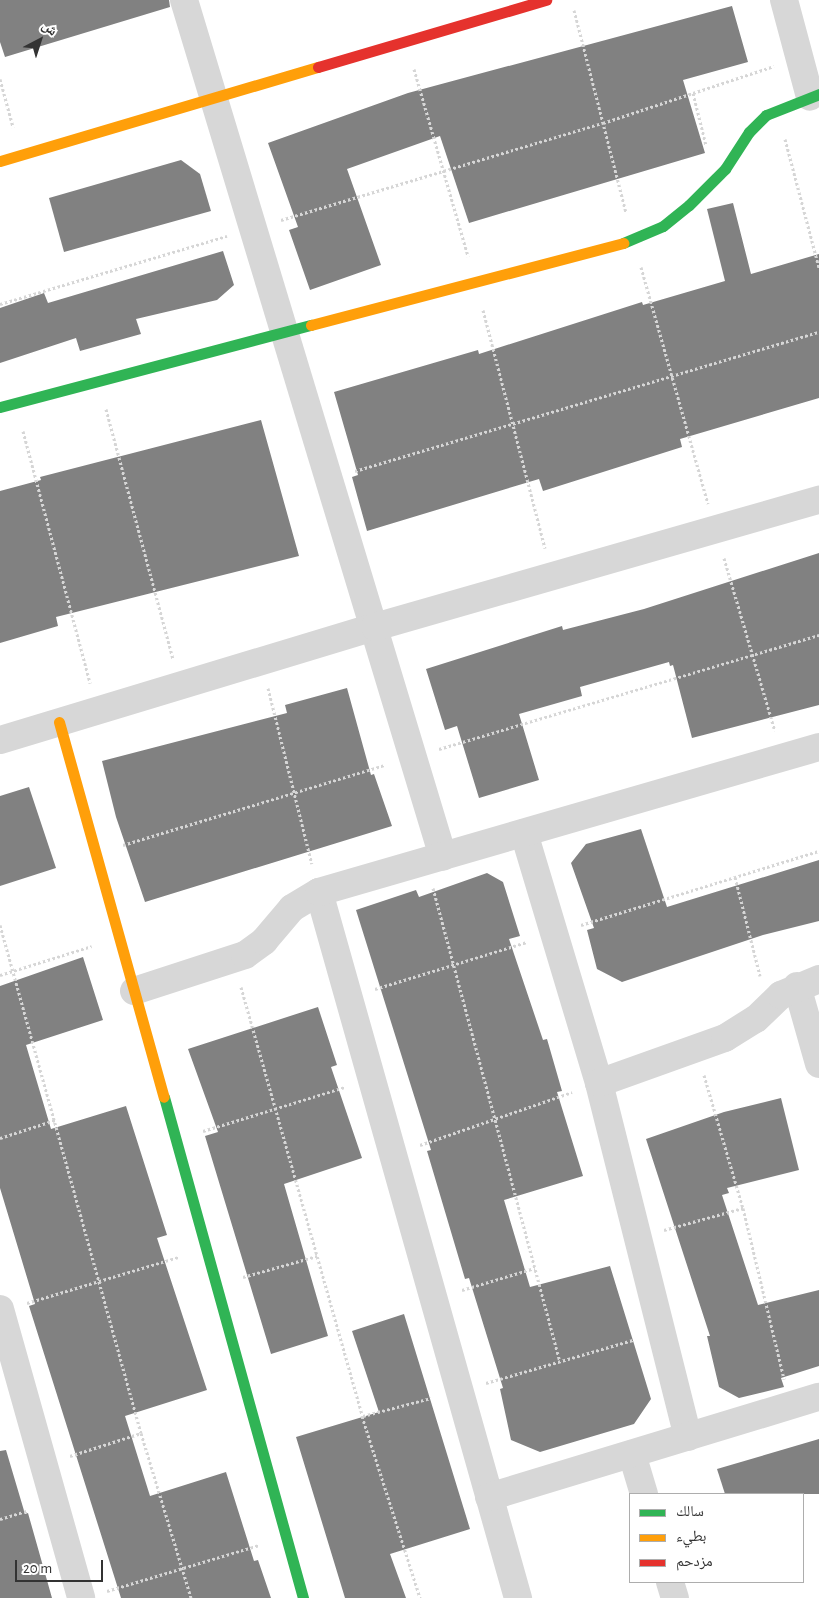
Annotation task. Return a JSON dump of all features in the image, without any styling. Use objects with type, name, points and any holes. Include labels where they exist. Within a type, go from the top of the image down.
[{"type":"street","points":[[184,0],[413,757],[434,859]]},
{"type":"street","points":[[0,161],[546,0]]},
{"type":"street","points":[[0,407],[633,240],[677,216],[714,180],[735,156],[757,122],[777,109],[815,95],[800,58],[784,0]]},
{"type":"street","points":[[0,740],[374,626],[819,500]]},
{"type":"street","points":[[59,722],[303,1598]]},
{"type":"street","points":[[134,991],[234,960],[255,949],[292,908],[319,892],[819,747]]},
{"type":"street","points":[[524,833],[599,1083],[663,1331],[688,1437]]},
{"type":"street","points":[[319,892],[518,1598]]},
{"type":"street","points":[[599,1083],[741,1030],[768,1006],[808,982],[819,1064]]},
{"type":"street","points":[[0,1310],[43,1465],[92,1595]]},
{"type":"street","points":[[490,1497],[819,1397]]},
{"type":"street","points":[[632,1454],[644,1493]]},
{"type":"street","points":[[670,1583],[675,1598]]},
{"type":"path","points":[[571,0],[633,240],[715,529],[784,758]]},
{"type":"path","points":[[0,304],[602,123],[800,58]]},
{"type":"path","points":[[0,80],[21,155]]},
{"type":"path","points":[[693,93],[714,180]]},
{"type":"path","points":[[777,109],[819,268]]},
{"type":"path","points":[[329,479],[819,332]]},
{"type":"path","points":[[98,382],[180,685]]},
{"type":"path","points":[[15,403],[97,710]]},
{"type":"path","points":[[96,854],[294,792],[819,635]]},
{"type":"path","points":[[262,661],[319,892]]},
{"type":"path","points":[[434,859],[495,1119],[560,1361]]},
{"type":"path","points":[[735,877],[768,1006]]},
{"type":"path","points":[[0,925],[141,1433],[191,1598]]},
{"type":"path","points":[[0,975],[119,938]]},
{"type":"path","points":[[234,960],[362,1416],[420,1598]]},
{"type":"path","points":[[697,1048],[743,1208],[790,1406]]},
{"type":"path","points":[[175,1140],[372,1079]]},
{"type":"path","points":[[393,1154],[599,1083]]},
{"type":"path","points":[[0,1138],[55,1120]]},
{"type":"path","points":[[638,1237],[743,1208]]},
{"type":"path","points":[[0,1310],[205,1248]]},
{"type":"path","points":[[216,1285],[317,1256]]},
{"type":"path","points":[[433,1299],[535,1268]]},
{"type":"path","points":[[362,1416],[459,1391],[663,1331]]},
{"type":"path","points":[[43,1465],[141,1433]]},
{"type":"path","points":[[92,1595],[286,1537]]},
{"type":"building","points":[[0,0],[169,0],[170,7],[5,57],[0,42]]},
{"type":"building","points":[[732,6],[748,62],[683,80],[705,153],[469,223],[440,136],[347,169],[381,265],[310,290],[289,230],[298,227],[268,143],[408,93]]},
{"type":"building","points":[[181,160],[200,174],[211,211],[64,252],[49,198]]},
{"type":"building","points":[[733,203],[751,274],[819,254],[819,398],[680,439],[682,447],[543,491],[539,479],[367,531],[352,477],[358,475],[334,392],[478,350],[479,354],[642,302],[643,305],[725,281],[707,209]]},
{"type":"building","points":[[223,251],[234,285],[217,300],[136,319],[141,334],[80,351],[76,338],[0,363],[0,308],[44,293],[48,303]]},
{"type":"building","points":[[261,420],[299,556],[56,617],[58,626],[0,643],[0,491],[41,480],[40,477]]},
{"type":"building","points":[[819,553],[819,705],[692,738],[673,665],[670,666],[669,662],[580,687],[582,696],[519,714],[539,780],[479,798],[457,726],[445,730],[426,669],[562,626],[563,630],[644,609]]},
{"type":"building","points":[[347,688],[371,775],[374,774],[392,826],[145,902],[116,817],[102,761],[287,713],[285,705]]},
{"type":"building","points":[[29,787],[56,868],[0,886],[0,796]]},
{"type":"building","points":[[641,829],[667,907],[819,860],[819,921],[763,935],[622,982],[597,969],[587,930],[594,928],[571,863],[586,844]]},
{"type":"building","points":[[487,873],[503,882],[520,936],[509,939],[543,1040],[547,1039],[562,1091],[557,1092],[583,1176],[504,1200],[530,1287],[610,1266],[651,1399],[634,1424],[540,1452],[511,1440],[500,1389],[503,1388],[469,1278],[465,1279],[427,1151],[431,1150],[356,910],[416,890],[419,897]]},
{"type":"building","points":[[83,957],[103,1020],[26,1045],[51,1129],[126,1106],[167,1235],[157,1238],[207,1390],[125,1416],[150,1496],[226,1472],[254,1561],[258,1560],[271,1598],[121,1598],[29,1306],[35,1304],[0,1188],[0,986]]},
{"type":"building","points":[[318,1007],[337,1065],[331,1067],[362,1158],[284,1184],[328,1336],[271,1354],[205,1136],[218,1132],[188,1049]]},
{"type":"building","points":[[781,1098],[799,1170],[727,1188],[729,1193],[722,1195],[758,1305],[819,1290],[819,1366],[781,1378],[784,1387],[739,1398],[719,1387],[707,1336],[710,1336],[646,1139],[724,1112]]},
{"type":"building","points":[[404,1314],[470,1529],[390,1554],[406,1598],[345,1598],[296,1437],[379,1412],[352,1331]]},
{"type":"building","points":[[819,1439],[819,1494],[725,1493],[717,1469]]},
{"type":"building","points":[[6,1450],[25,1514],[28,1513],[52,1598],[0,1598],[0,1451]]},
{"type":"traffic: fast","points":[[623,243],[663,226],[689,205],[725,169],[749,132],[766,115],[819,94]]},
{"type":"traffic: fast","points":[[0,407],[311,325]]},
{"type":"traffic: fast","points":[[164,1097],[303,1598]]},
{"type":"traffic: slow","points":[[0,161],[318,67]]},
{"type":"traffic: slow","points":[[311,325],[623,243]]},
{"type":"traffic: slow","points":[[59,722],[164,1097]]},
{"type":"traffic: jam","points":[[318,67],[546,0]]}]
